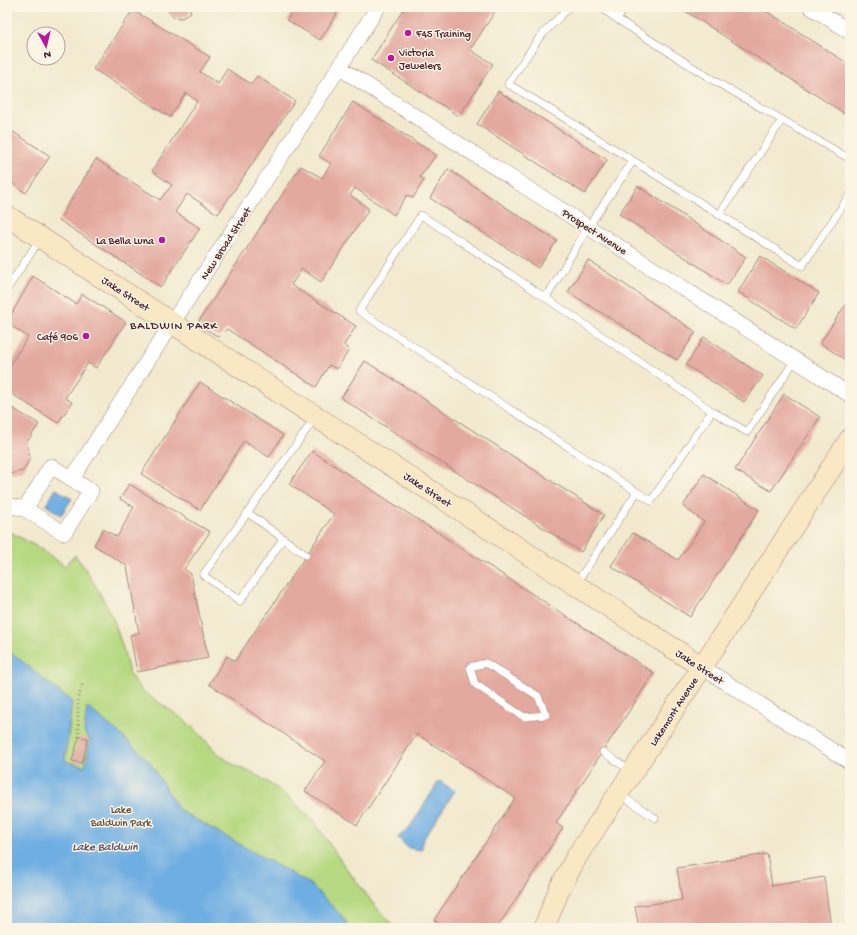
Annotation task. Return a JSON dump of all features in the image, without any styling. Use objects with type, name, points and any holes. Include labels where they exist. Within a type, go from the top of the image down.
[{"type":"street","name":"New Broad Street","points":[[72,479],[172,323],[340,68],[378,7]]},
{"type":"street","points":[[811,7],[850,32]]},
{"type":"street","name":"Prospect Avenue","points":[[340,68],[850,395]]},
{"type":"street","name":"Jake Street","points":[[7,216],[702,668],[850,762]]},
{"type":"street","name":"Lakemont Avenue","points":[[545,928],[559,890],[577,856],[702,668],[850,439]]},
{"type":"street","points":[[7,505],[25,509],[64,533],[90,491],[51,466],[25,509]]},
{"type":"lane","points":[[569,7],[539,38],[508,84],[802,266],[850,195]]},
{"type":"lane","points":[[600,7],[713,80],[850,159]]},
{"type":"lane","points":[[617,19],[626,7]]},
{"type":"lane","points":[[719,215],[782,120]]},
{"type":"lane","points":[[546,298],[588,227],[633,161]]},
{"type":"lane","points":[[712,410],[651,501],[360,312],[421,215],[747,432],[795,360]]},
{"type":"lane","points":[[7,289],[41,238]]},
{"type":"lane","points":[[283,539],[240,601],[203,575],[316,417]]},
{"type":"lane","points":[[575,585],[637,492]]},
{"type":"lane","points":[[248,513],[306,555]]},
{"type":"lane","points":[[486,663],[532,692],[538,696],[546,715],[524,716],[475,684],[470,667],[486,663]]},
{"type":"lane","points":[[602,752],[633,772]]},
{"type":"lane","points":[[618,794],[656,818]]},
{"type":"path","points":[[79,737],[78,699],[83,682]]},
{"type":"green space","name":"Lake Baldwin Park","points":[[7,530],[39,548],[65,566],[75,555],[88,573],[114,621],[123,648],[129,674],[142,691],[183,719],[199,733],[217,753],[234,765],[258,776],[281,791],[314,821],[343,864],[375,906],[395,928],[7,928]]},
{"type":"water","points":[[56,489],[72,499],[61,515],[46,505]]},
{"type":"water","name":"Lake Baldwin","points":[[7,649],[72,702],[65,761],[85,766],[90,740],[84,732],[87,707],[118,732],[149,761],[179,810],[310,884],[340,914],[350,928],[7,928]]},
{"type":"water","points":[[439,781],[455,791],[422,841],[422,850],[410,848],[406,846],[398,837],[408,830]]},
{"type":"building","points":[[167,7],[191,7],[190,13],[182,18],[173,17]]},
{"type":"building","points":[[286,7],[341,7],[320,40],[287,20],[292,11]]},
{"type":"building","points":[[405,7],[498,7],[470,50],[493,64],[459,116],[371,60]]},
{"type":"building","points":[[679,7],[760,7],[850,65],[850,117]]},
{"type":"building","points":[[133,10],[210,57],[200,72],[218,84],[227,69],[251,84],[257,76],[295,101],[218,214],[187,194],[175,212],[200,228],[161,287],[59,220],[96,159],[160,200],[172,185],[152,171],[197,101],[186,93],[170,117],[93,69]]},
{"type":"building","points":[[498,91],[607,160],[585,194],[477,124]]},
{"type":"building","points":[[353,102],[436,155],[420,177],[424,180],[413,198],[407,195],[394,215],[355,188],[350,195],[369,209],[321,282],[302,269],[291,285],[356,326],[344,345],[349,350],[337,369],[329,365],[316,387],[227,329],[219,337],[197,324],[301,166],[322,178],[331,164],[319,156]]},
{"type":"building","points":[[7,128],[50,156],[26,193],[7,180]]},
{"type":"building","points":[[448,169],[557,241],[538,268],[430,198]]},
{"type":"building","points":[[638,186],[746,257],[727,285],[619,214]]},
{"type":"building","points":[[760,256],[819,293],[796,329],[738,292]]},
{"type":"building","points":[[588,260],[696,332],[677,360],[568,292]]},
{"type":"building","points":[[33,276],[76,304],[82,294],[126,322],[96,368],[88,363],[65,398],[72,402],[58,423],[7,391],[7,369],[28,337],[7,322]]},
{"type":"building","points":[[850,298],[850,363],[820,343]]},
{"type":"building","points":[[704,337],[763,376],[744,402],[686,365]]},
{"type":"building","points":[[365,361],[604,515],[581,552],[341,398]]},
{"type":"building","points":[[200,382],[283,435],[269,457],[244,441],[200,510],[141,474]]},
{"type":"building","points":[[784,394],[820,417],[771,491],[735,470]]},
{"type":"building","points":[[7,405],[39,424],[27,442],[30,458],[23,471],[9,474],[7,473]]},
{"type":"building","points":[[312,451],[654,673],[556,823],[563,828],[497,928],[436,928],[439,924],[434,920],[515,798],[417,734],[357,825],[305,791],[325,761],[209,684],[227,656],[235,661],[334,514],[289,484]]},
{"type":"building","points":[[704,474],[759,510],[690,617],[611,566],[633,533],[678,560],[704,522],[683,506]]},
{"type":"building","points":[[129,484],[210,532],[184,569],[191,574],[208,658],[137,672],[130,635],[139,633],[127,566],[94,545],[103,529],[117,537],[134,507],[120,499]]},
{"type":"building","points":[[79,737],[88,738],[82,763],[72,761]]},
{"type":"building","points":[[767,854],[772,886],[824,877],[831,928],[639,928],[635,906],[682,900],[677,868]]},
{"type":"place","name":"F45 Training","points":[[408,33]]},
{"type":"place","name":"Victoria Jewelers","points":[[391,58]]},
{"type":"place","name":"La Bella Luna","points":[[162,240]]},
{"type":"place","name":"Café 906","points":[[86,336]]},
{"type":"district","name":"BALDWIN PARK","points":[[174,325]]}]
